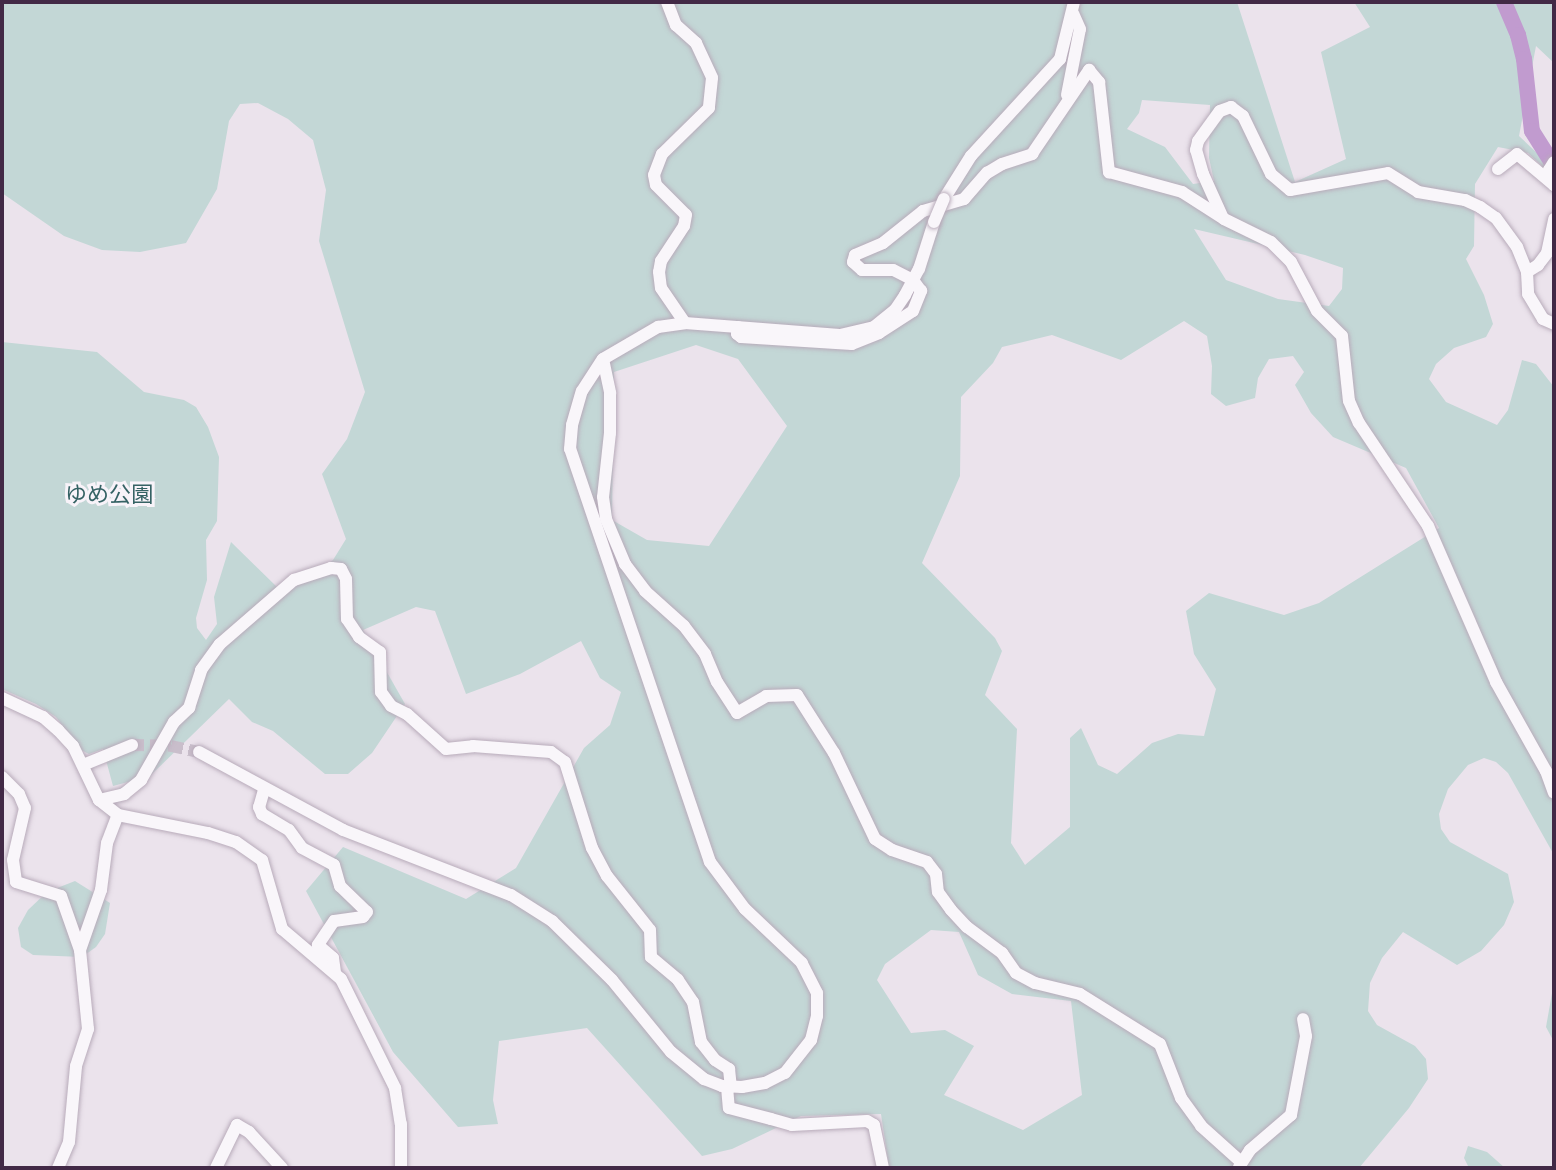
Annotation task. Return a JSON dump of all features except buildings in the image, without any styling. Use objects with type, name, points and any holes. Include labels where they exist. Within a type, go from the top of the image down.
[{"type":"street","points":[[667,2],[676,25],[696,43],[712,78],[709,108],[662,154],[654,175],[656,185],[686,215],[684,226],[661,261],[659,272],[661,288],[685,323]]},
{"type":"street","points":[[1068,98],[1066,93],[1074,69],[1080,29],[1073,8]]},
{"type":"street","points":[[199,752],[264,790],[343,830],[511,895],[552,921],[612,980],[688,1069],[729,1087],[765,1083],[793,1066],[811,1040],[817,1016],[817,993],[802,963],[745,909],[710,862],[570,449],[582,391],[603,359],[658,327],[685,323],[817,334],[857,333],[874,327],[895,310],[913,280],[944,199],[971,156],[1051,72],[1066,43],[1073,8]]},
{"type":"street","points":[[913,280],[893,270],[862,270],[853,258],[858,252],[883,243],[923,211],[964,199],[987,173],[1002,164],[1032,154],[1089,70],[1095,74],[1109,172],[1182,192],[1224,219],[1254,231],[1282,251],[1298,275],[1308,300],[1342,336],[1349,401],[1359,423],[1428,526],[1496,682],[1546,771],[1554,793]]},
{"type":"street","points":[[1224,219],[1203,174],[1196,150],[1198,141],[1224,107],[1237,109],[1271,174],[1290,190],[1388,173],[1405,185],[1459,199],[1496,218],[1507,230],[1527,272],[1528,294],[1543,319],[1554,324]]},
{"type":"street","points":[[1498,169],[1517,154],[1554,185]]},
{"type":"street","points":[[1551,166],[1554,185]]},
{"type":"street","points":[[1527,272],[1538,265],[1547,253],[1554,219]]},
{"type":"street","points":[[603,359],[610,393],[610,433],[603,497],[606,519],[625,564],[645,591],[684,626],[705,654],[717,682],[737,713],[766,696],[797,695],[834,753],[875,839],[892,850],[927,862],[936,874],[938,892],[951,910],[967,927],[1002,953],[1016,973],[1035,983],[1080,994],[1160,1044],[1181,1098],[1201,1126],[1240,1164],[1291,1115],[1306,1036],[1303,1019]]},
{"type":"street","points":[[99,800],[124,794],[141,780],[174,722],[189,708],[201,670],[220,644],[294,580],[331,568],[341,569],[346,579],[347,619],[359,637],[380,652],[381,692],[391,706],[407,714],[446,749],[473,746],[551,752],[565,762],[592,848],[607,876],[650,930],[651,957],[678,980],[693,1002],[701,1042],[715,1060],[729,1069],[729,1108],[781,1122],[867,1121],[874,1125],[883,1168]]},
{"type":"street","points":[[2,698],[43,717],[58,730],[73,746],[99,800],[118,815],[208,833],[250,850],[262,860],[282,929],[291,941],[335,973],[349,991],[395,1088],[401,1124],[401,1168]]},
{"type":"street","points":[[83,765],[132,745]]},
{"type":"street","points":[[2,777],[19,794],[25,808],[13,860],[16,882],[61,896],[80,950],[88,1029],[76,1066],[69,1142],[58,1168]]},
{"type":"street","points":[[264,790],[259,807],[262,814],[289,830],[302,848],[334,865],[340,886],[367,912],[363,917],[334,921],[318,945],[333,958],[335,973]]},
{"type":"street","points":[[80,950],[101,890],[107,843],[118,815]]},
{"type":"street","points":[[216,1168],[237,1125],[249,1132],[282,1168]]},
{"type":"green space","name":"ゆめ公園","points":[[2,2],[1237,2],[1295,182],[1346,159],[1321,52],[1370,27],[1354,2],[1554,2],[1554,63],[1536,46],[1519,136],[1554,169],[1554,177],[1528,153],[1498,147],[1475,184],[1474,246],[1466,259],[1484,295],[1493,324],[1486,337],[1454,348],[1436,364],[1429,379],[1446,402],[1497,425],[1508,410],[1522,360],[1536,364],[1554,387],[1554,855],[1508,773],[1496,762],[1484,758],[1468,765],[1448,789],[1439,814],[1441,829],[1450,842],[1508,874],[1514,902],[1504,925],[1481,951],[1457,965],[1403,932],[1382,958],[1370,983],[1368,1011],[1377,1025],[1415,1046],[1426,1059],[1428,1079],[1409,1108],[1359,1168],[889,1168],[881,1114],[801,1116],[732,1149],[702,1156],[587,1028],[499,1041],[493,1100],[498,1124],[458,1127],[393,1052],[306,891],[343,847],[466,899],[516,868],[584,748],[610,725],[621,692],[600,678],[581,641],[520,674],[466,694],[435,611],[416,607],[363,630],[405,704],[372,753],[348,774],[325,774],[273,731],[252,722],[229,699],[150,776],[113,786],[103,749],[89,754],[81,750],[56,717],[2,689],[2,342],[97,352],[144,392],[184,400],[196,407],[208,427],[219,457],[217,521],[206,540],[207,580],[196,618],[197,628],[206,640],[217,624],[214,597],[231,542],[277,587],[306,582],[333,560],[346,539],[322,474],[347,439],[365,392],[319,241],[326,190],[313,140],[288,119],[258,103],[240,104],[229,121],[217,189],[186,243],[140,252],[102,250],[64,236],[2,193]],"holes":[[[1142,100],[1210,105],[1209,158],[1214,181],[1193,184],[1165,147],[1127,129],[1139,113]],[[1194,229],[1305,255],[1343,268],[1342,289],[1329,306],[1278,299],[1226,280]],[[1184,321],[1207,336],[1212,366],[1211,394],[1226,406],[1255,398],[1258,378],[1269,359],[1293,356],[1304,372],[1295,385],[1311,413],[1333,437],[1406,468],[1439,528],[1319,603],[1284,615],[1209,593],[1186,611],[1194,654],[1216,689],[1204,736],[1178,734],[1152,743],[1117,774],[1098,765],[1081,728],[1070,738],[1070,827],[1025,865],[1011,843],[1017,729],[985,695],[1002,651],[995,638],[922,563],[960,476],[961,397],[993,363],[1002,347],[1052,335],[1121,360]],[[696,345],[738,359],[787,426],[709,546],[647,540],[612,520],[614,372]],[[931,930],[959,932],[978,975],[1012,994],[1071,1001],[1082,1095],[1023,1130],[944,1095],[974,1046],[945,1030],[911,1033],[877,980],[885,964]]]},
{"type":"green space","points":[[75,881],[110,903],[105,934],[96,947],[82,957],[33,955],[21,947],[18,928],[28,910],[47,892]]},
{"type":"green space","points":[[1554,982],[1554,1042],[1546,1027]]},
{"type":"green space","points":[[1468,1146],[1487,1152],[1505,1168],[1469,1168],[1464,1158]]},
{"type":"waterway","points":[[1504,2],[1524,59],[1532,131],[1554,166]]},
{"type":"tunnel","points":[[132,745],[171,746],[199,752]]}]
